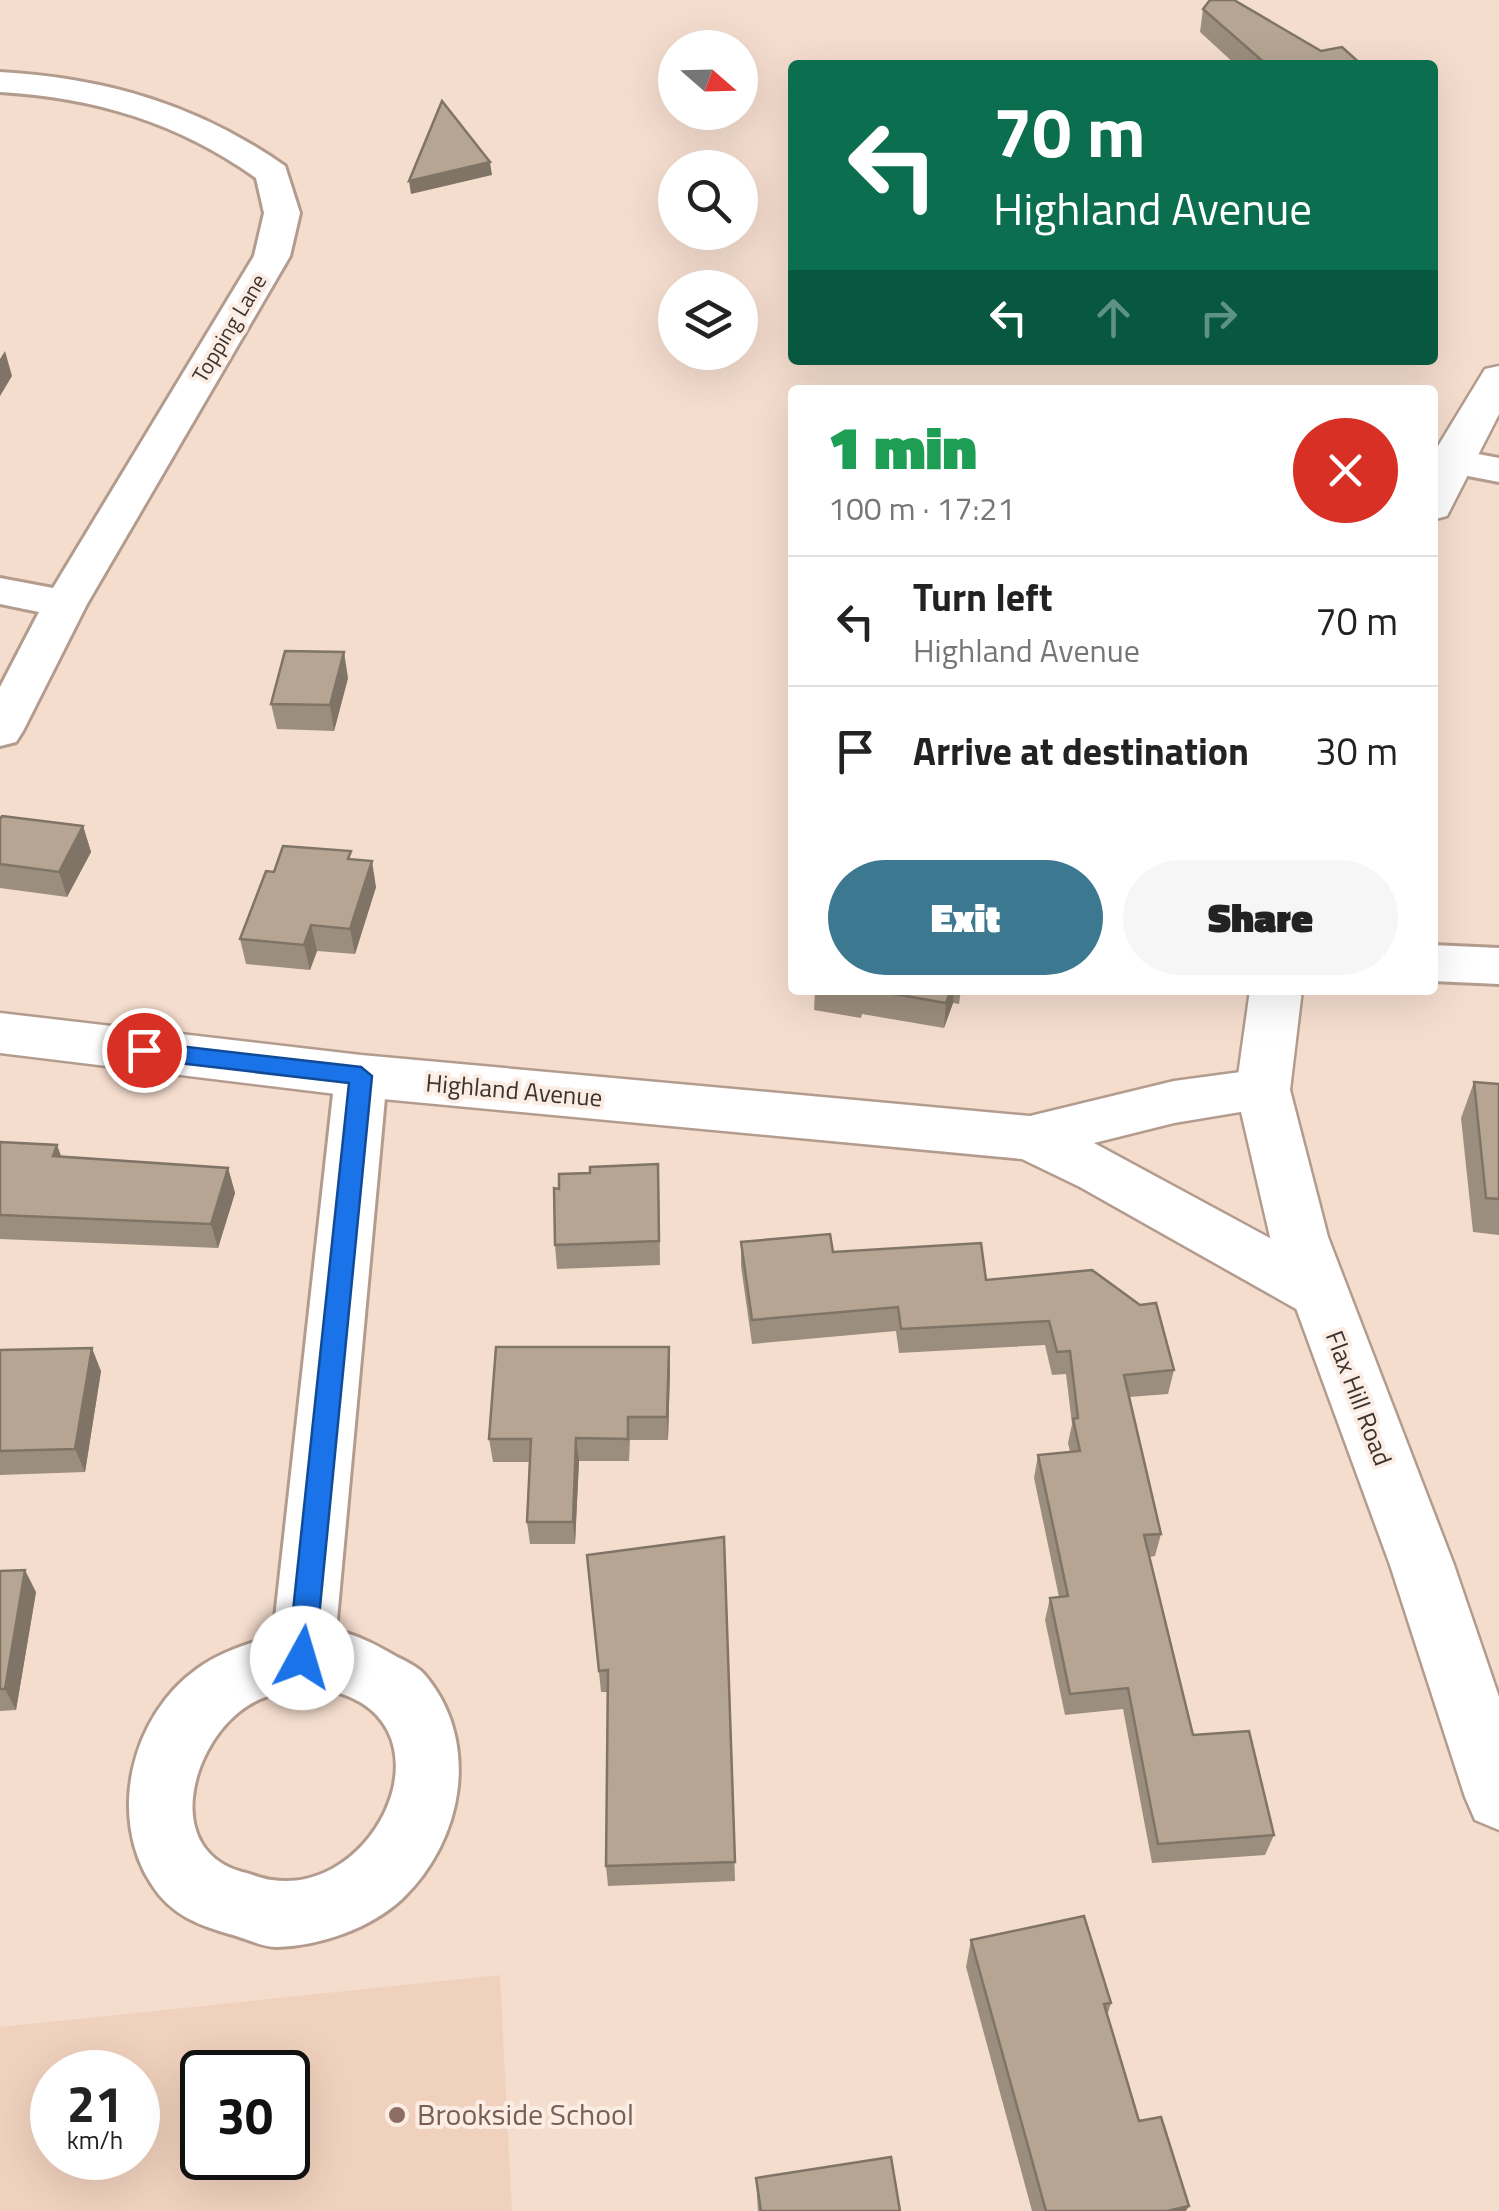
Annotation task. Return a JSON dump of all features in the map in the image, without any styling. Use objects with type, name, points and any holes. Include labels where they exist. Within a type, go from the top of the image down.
[{"type":"street","name":"Topping Lane","points":[[0,82],[109,92],[217,134],[273,173],[282,212],[272,256],[66,604],[0,731]]},
{"type":"street","points":[[1438,492],[1451,461],[1499,378]]},
{"type":"street","points":[[1451,461],[1499,470]]},
{"type":"street","points":[[0,591],[66,604]]},
{"type":"street","points":[[1438,962],[1499,966]]},
{"type":"street","name":"Flax Hill Road","points":[[1275,995],[1264,1090],[1299,1237],[1422,1565],[1499,1797]]},
{"type":"street","name":"Highland Avenue","points":[[0,1034],[361,1076],[1030,1138],[1174,1102],[1264,1090]]},
{"type":"street","points":[[302,1658],[361,1076]]},
{"type":"street","name":"Highland Avenue","points":[[1030,1138],[1100,1171],[1319,1294]]},
{"type":"street","points":[[302,1658],[346,1662],[386,1680],[414,1711],[430,1750],[429,1795],[412,1840],[380,1877],[337,1904],[288,1916],[240,1912],[199,1890],[171,1856],[158,1815],[162,1769],[182,1727],[215,1692],[256,1668],[302,1658]]},
{"type":"shaded area","name":"Brookside School","points":[[500,1975],[512,2211],[0,2211],[0,2027]]},
{"type":"building","points":[[1210,0],[1234,0],[1321,51],[1342,47],[1356,60],[1261,60],[1203,9]]},
{"type":"building","points":[[442,101],[490,162],[409,181]]},
{"type":"building","points":[[285,651],[344,652],[330,705],[271,704]]},
{"type":"building","points":[[2,816],[83,826],[59,872],[0,864]]},
{"type":"building","points":[[283,846],[351,851],[348,859],[372,861],[350,929],[311,925],[304,945],[240,939],[266,871],[274,872]]},
{"type":"building","points":[[900,995],[949,995],[946,1003]]},
{"type":"building","points":[[1474,1082],[1499,1084],[1499,1199],[1486,1198]]},
{"type":"building","points":[[0,1142],[57,1145],[53,1156],[228,1168],[211,1224],[0,1215]]},
{"type":"building","points":[[658,1164],[659,1241],[555,1245],[554,1188],[559,1189],[559,1174],[590,1173],[590,1167]]},
{"type":"building","points":[[830,1234],[833,1252],[981,1243],[986,1280],[1092,1270],[1140,1305],[1156,1303],[1174,1370],[1124,1375],[1161,1534],[1144,1535],[1193,1735],[1249,1731],[1274,1835],[1158,1844],[1128,1688],[1070,1694],[1050,1598],[1068,1596],[1038,1455],[1080,1451],[1073,1419],[1078,1418],[1070,1351],[1057,1352],[1049,1321],[901,1329],[898,1307],[752,1320],[741,1242]]},
{"type":"building","points":[[496,1347],[669,1347],[667,1417],[628,1417],[628,1439],[576,1438],[573,1522],[527,1522],[531,1439],[489,1439]]},
{"type":"building","points":[[92,1348],[75,1449],[0,1451],[0,1350]]},
{"type":"building","points":[[724,1537],[735,1862],[606,1866],[608,1670],[599,1671],[587,1555]]},
{"type":"building","points":[[25,1570],[5,1689],[0,1689],[0,1571]]},
{"type":"building","points":[[1084,1916],[1111,2003],[1104,2004],[1139,2121],[1161,2117],[1189,2206],[1167,2211],[1046,2211],[971,1940]]},
{"type":"building","points":[[891,2157],[900,2211],[761,2211],[756,2178]]},
{"type":"place","name":"Brookside School","points":[[397,2115]]},
{"type":"route","points":[[144,1050],[361,1076],[302,1658]]}]
